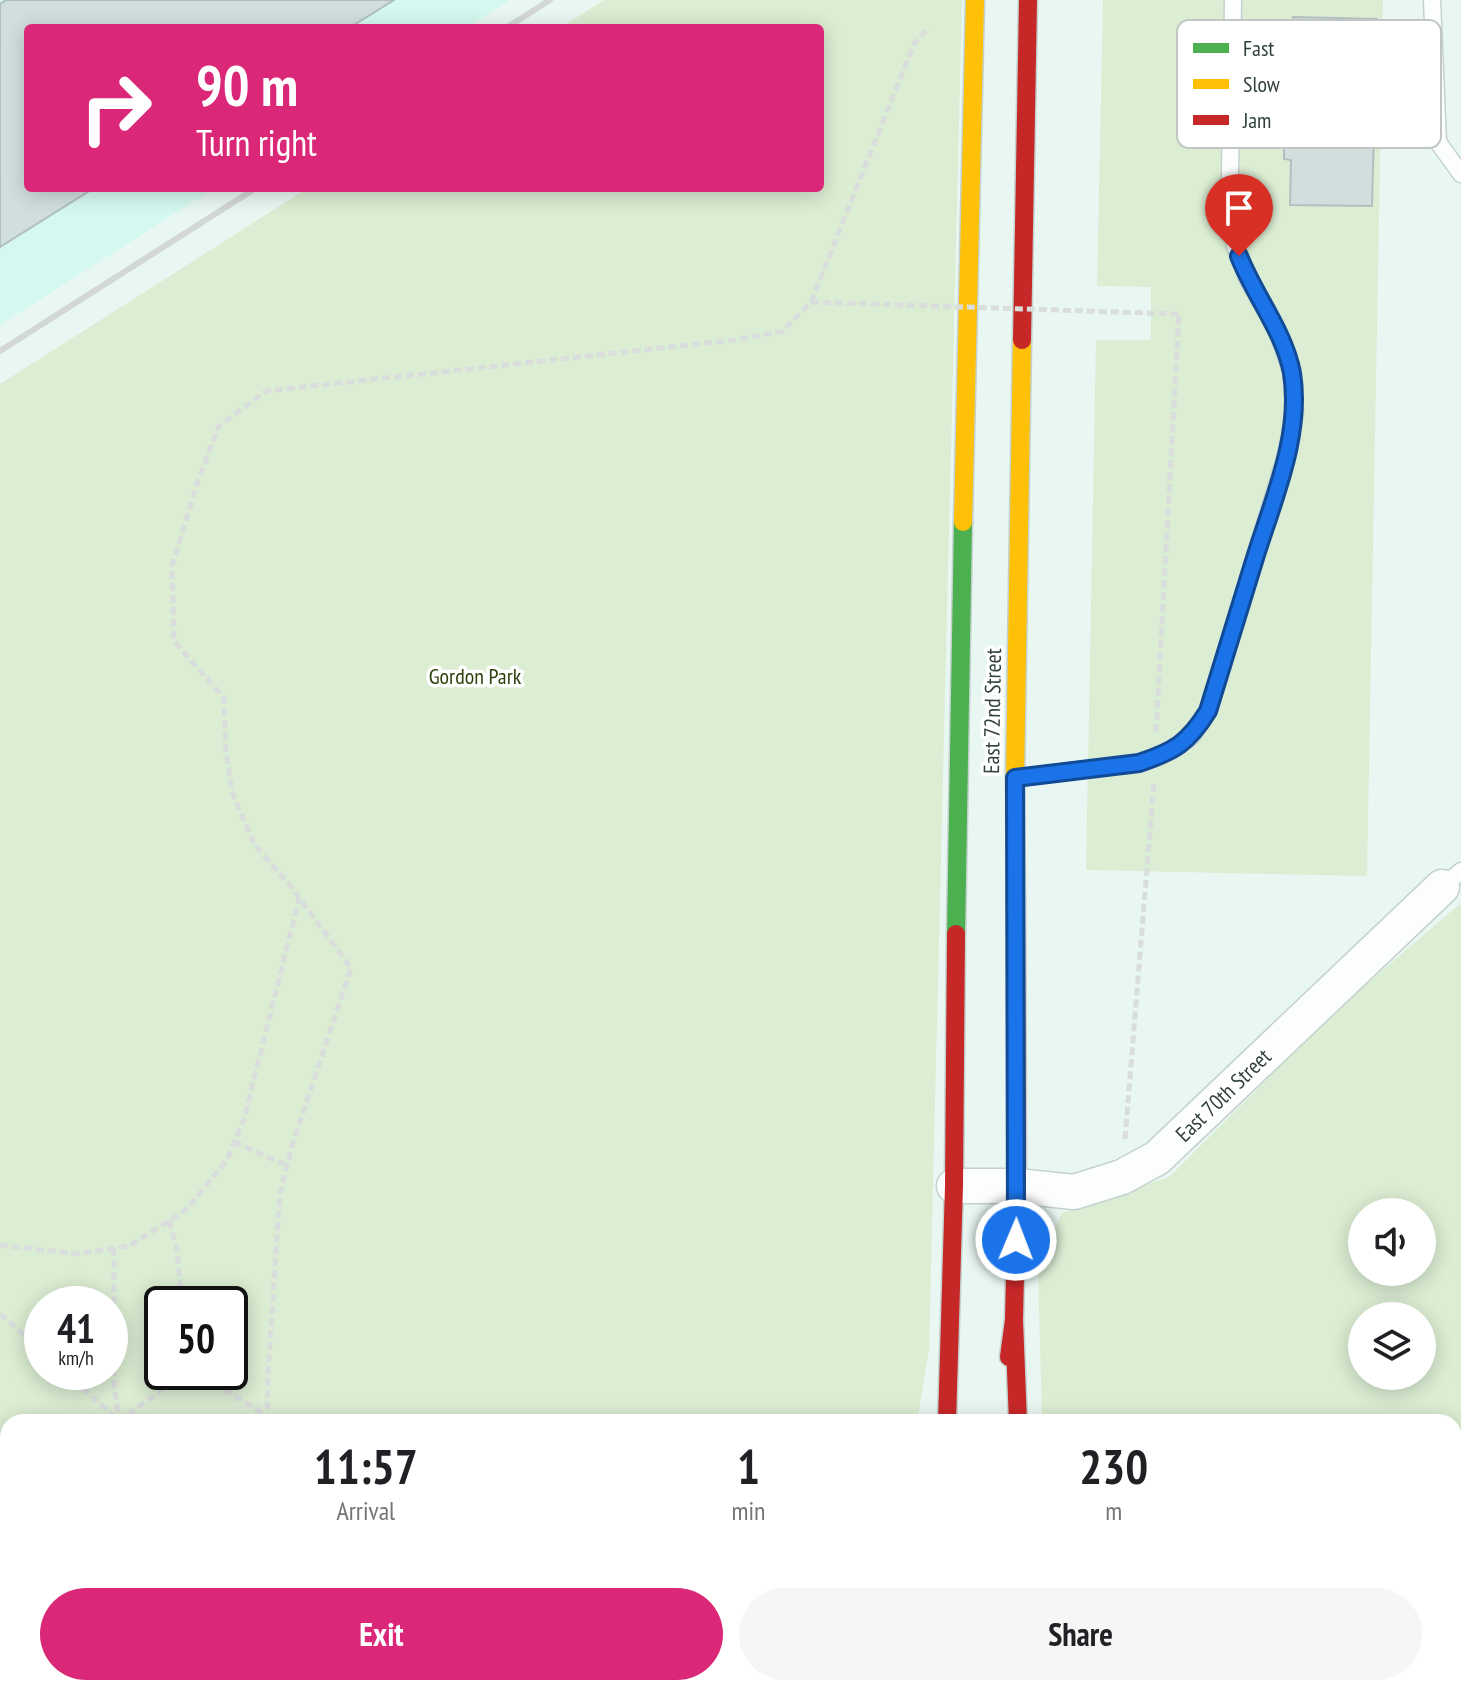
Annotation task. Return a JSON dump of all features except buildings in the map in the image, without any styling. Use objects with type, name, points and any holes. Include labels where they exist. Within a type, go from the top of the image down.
[{"type":"main road","name":"East 72nd Street","points":[[947,1414],[964,774],[975,0]]},
{"type":"main road","name":"East 72nd Street","points":[[1002,1414],[1014,1320],[1017,1186],[1008,777],[1028,0]]},
{"type":"main road","points":[[1014,1320],[1018,1414]]},
{"type":"street","name":"East 70th Street","points":[[954,1186],[1017,1186],[1074,1192],[1122,1177],[1157,1158],[1451,879]]},
{"type":"lane","points":[[1233,0],[1233,20]]},
{"type":"lane","points":[[1432,0],[1433,20]]},
{"type":"lane","points":[[1441,146],[1461,174]]},
{"type":"lane","points":[[1008,777],[1139,763],[1171,751],[1192,736],[1208,711],[1284,462],[1295,414],[1291,371],[1276,327],[1248,280],[1235,246],[1230,148]]},
{"type":"path","points":[[267,1414],[280,1193],[351,968],[300,898],[254,844],[232,792],[226,751],[224,698],[174,641],[172,566],[218,427],[266,391],[735,340],[783,331],[811,302],[914,44],[929,27]]},
{"type":"path","points":[[811,302],[1179,314]]},
{"type":"path","points":[[0,1245],[76,1254],[129,1246],[186,1210],[227,1160],[244,1119],[300,898]]},
{"type":"path","points":[[234,1142],[288,1166]]},
{"type":"path","points":[[169,1221],[177,1249],[180,1286]]},
{"type":"path","points":[[114,1248],[114,1384],[118,1414]]},
{"type":"path","points":[[0,1314],[24,1335]]},
{"type":"path","points":[[85,1390],[111,1414]]},
{"type":"path","points":[[129,1414],[162,1390]]},
{"type":"path","points":[[225,1390],[260,1414]]},
{"type":"shaded area","points":[[0,0],[510,0],[472,24],[24,24],[24,192],[209,192],[0,325]]},
{"type":"green space","name":"Gordon Park","points":[[604,0],[962,0],[929,1350],[918,1414],[0,1414],[0,384],[302,192],[824,192],[824,24],[566,24]]},
{"type":"green space","points":[[1103,0],[1383,0],[1383,20],[1177,20],[1177,148],[1380,148],[1367,876],[1086,870],[1096,340],[1151,340],[1151,287],[1097,286]]},
{"type":"green space","points":[[1461,903],[1461,1414],[1042,1414],[1038,1266],[1062,1213],[1169,1177],[1342,1005]]},
{"type":"railway","points":[[512,24],[550,0]]},
{"type":"railway","points":[[0,351],[250,192]]},
{"type":"traffic: fast","points":[[956,934],[963,522]]},
{"type":"traffic: slow","points":[[963,522],[975,0]]},
{"type":"traffic: slow","points":[[1016,900],[1022,340]]},
{"type":"traffic: jam","points":[[1022,340],[1028,0]]},
{"type":"traffic: jam","points":[[1009,1357],[1014,1320],[1017,1186],[1016,900]]},
{"type":"traffic: jam","points":[[947,1414],[954,1186],[956,934]]},
{"type":"traffic: jam","points":[[1014,1320],[1018,1414]]},
{"type":"route","points":[[1016,1240],[1015,778],[1139,763],[1171,751],[1192,736],[1208,711],[1284,462],[1295,414],[1291,371],[1276,327],[1248,280],[1239,256]]}]
